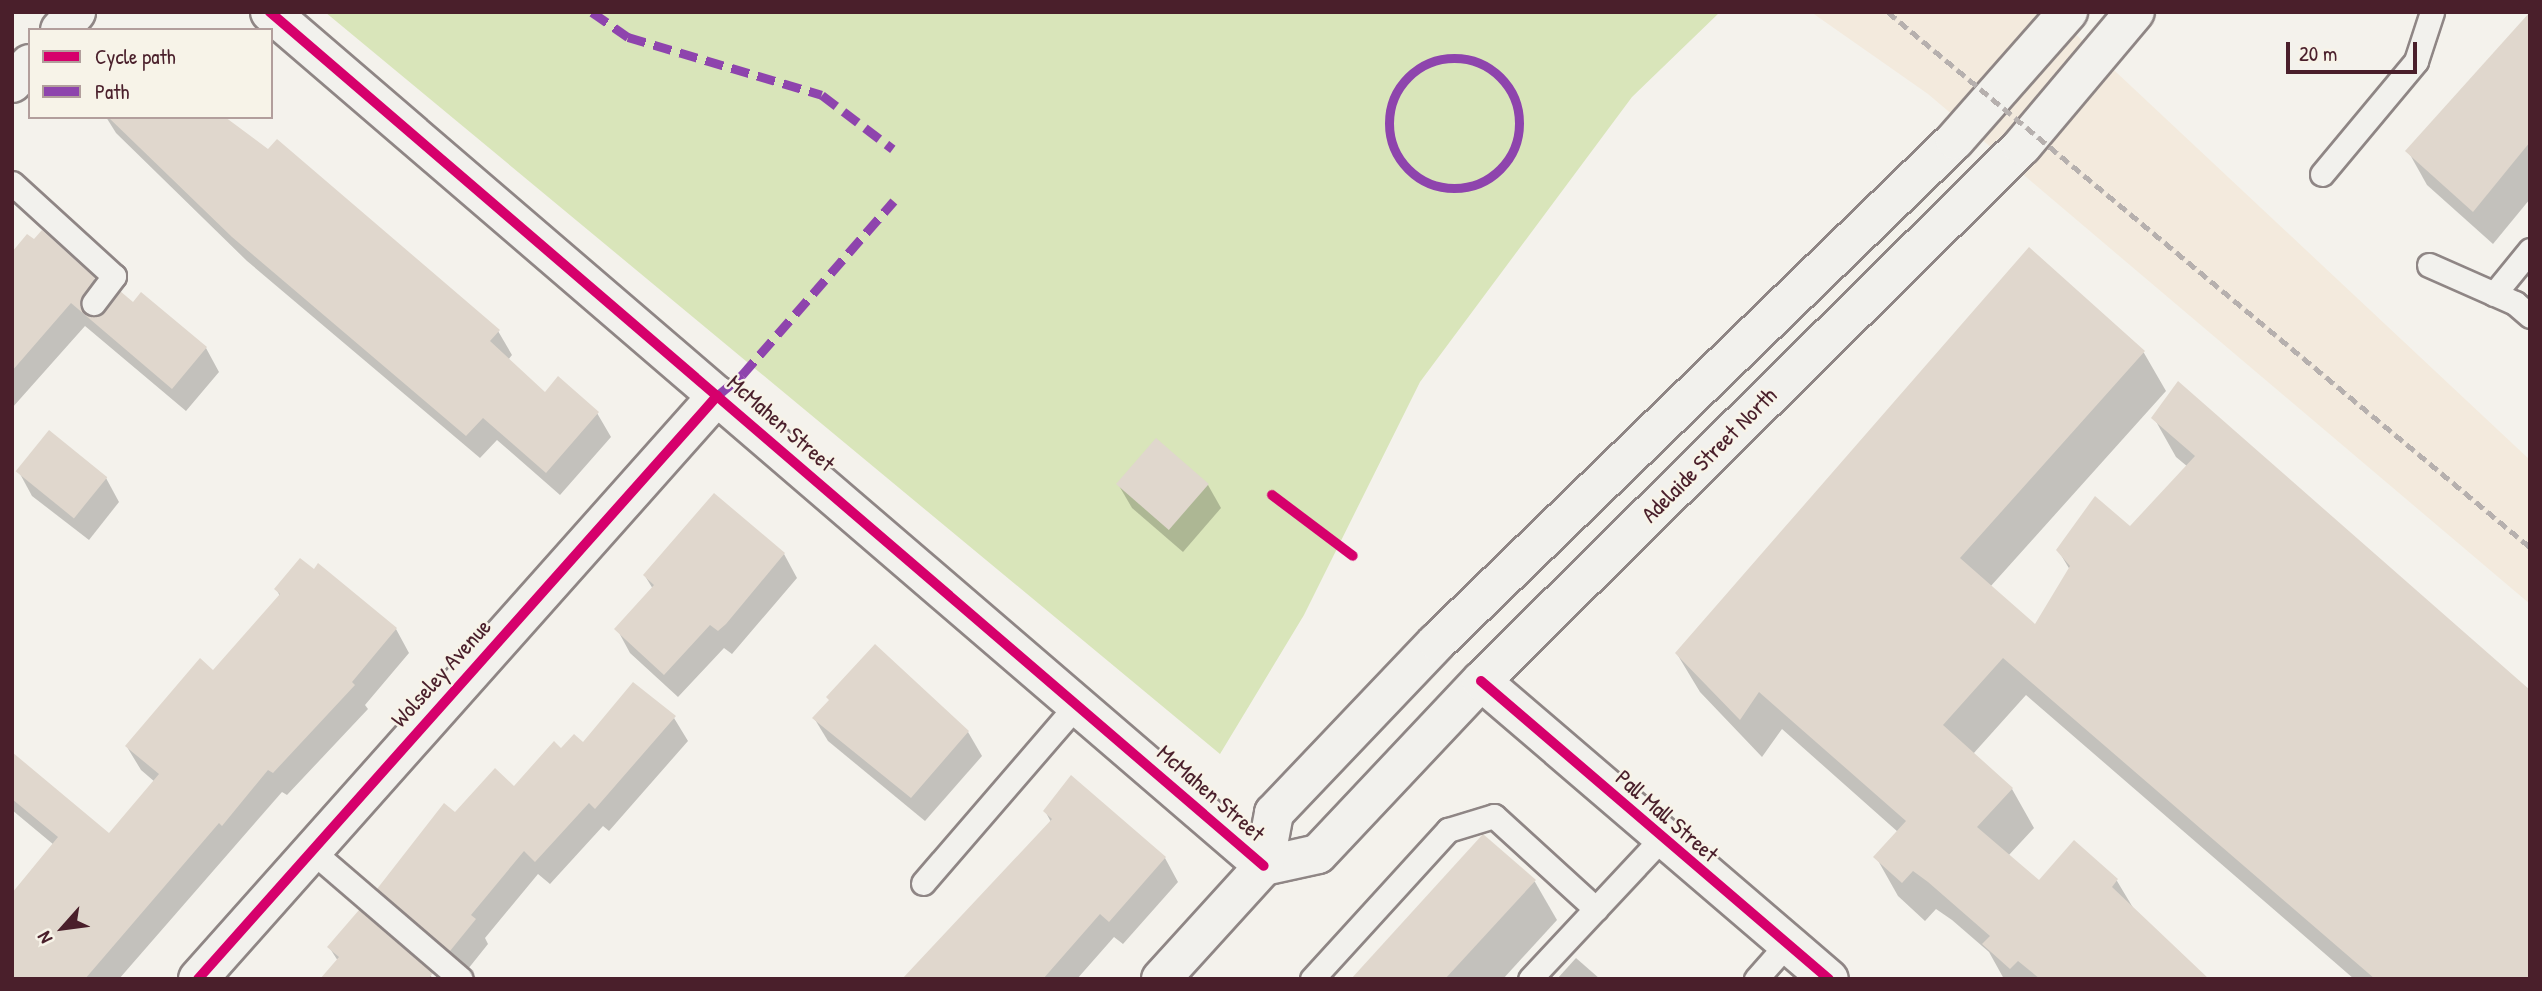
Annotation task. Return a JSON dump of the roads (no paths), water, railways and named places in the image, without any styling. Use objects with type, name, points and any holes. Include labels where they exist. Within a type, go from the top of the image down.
[{"type":"street","points":[[62,28],[76,12]]},
{"type":"street","name":"McMahen Street","points":[[270,12],[1264,866]]},
{"type":"street","points":[[1173,974],[1264,866],[1274,813],[1437,642],[1955,140],[2068,12]]},
{"type":"street","name":"Adelaide Street North","points":[[1264,866],[1318,854],[1480,681],[2022,146],[2135,12]]},
{"type":"street","points":[[12,83],[28,66]]},
{"type":"street","name":"Wolseley Avenue","points":[[198,979],[717,396]]},
{"type":"street","name":"Pall Mall Street","points":[[1480,681],[1661,839],[1829,979]]},
{"type":"lane","points":[[2322,174],[2416,61],[2432,12]]},
{"type":"lane","points":[[12,183],[114,276],[94,303]]},
{"type":"lane","points":[[2494,294],[2530,250]]},
{"type":"lane","points":[[2429,265],[2494,294],[2530,316]]},
{"type":"lane","points":[[923,883],[1076,706]]},
{"type":"lane","points":[[1312,979],[1448,830],[1494,816],[1596,909]]},
{"type":"lane","points":[[1530,979],[1661,839]]},
{"type":"lane","points":[[312,851],[461,979]]},
{"type":"lane","points":[[1756,979],[1787,944]]},
{"type":"railway","points":[[1888,12],[2530,547]]}]
